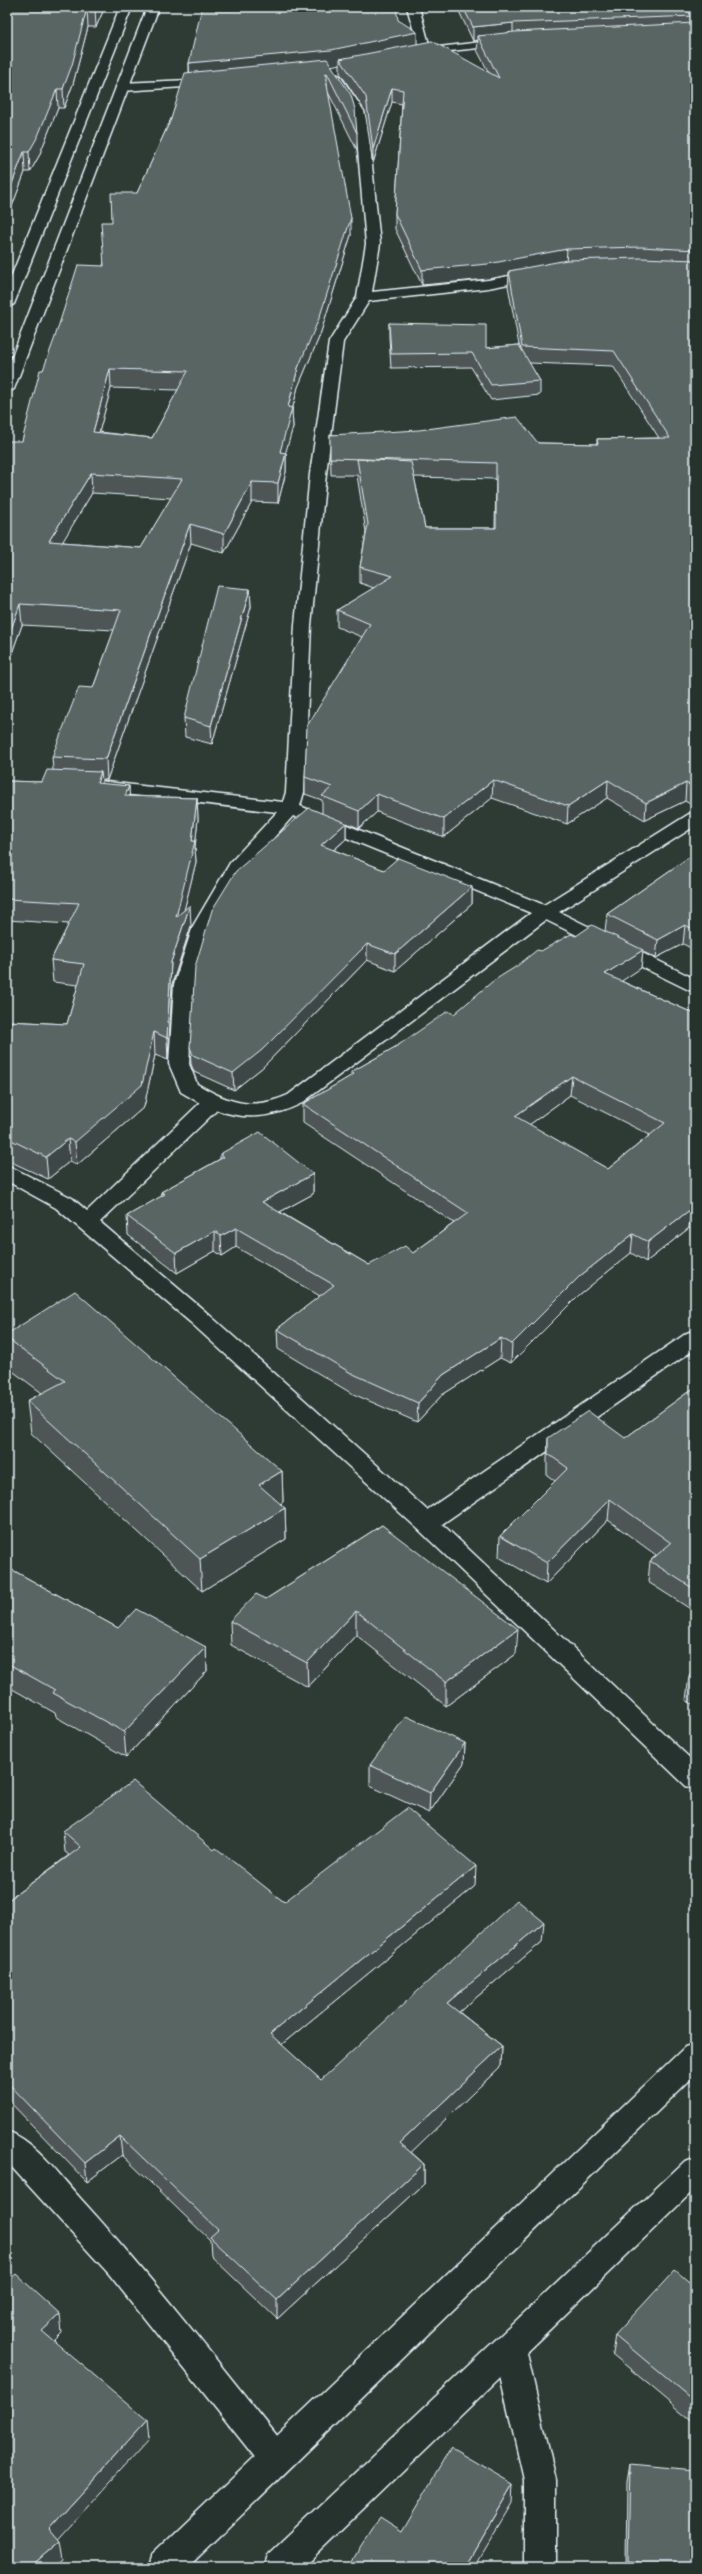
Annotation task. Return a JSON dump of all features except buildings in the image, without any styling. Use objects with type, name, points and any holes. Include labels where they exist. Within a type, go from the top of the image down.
[{"type":"street","points":[[7,304],[126,7]]},
{"type":"street","points":[[7,389],[152,7]]},
{"type":"street","points":[[414,7],[425,51]]},
{"type":"street","points":[[402,56],[425,51],[520,40]]},
{"type":"street","points":[[331,70],[358,111],[362,126],[373,244],[364,297],[336,342],[318,474],[307,586],[296,774],[290,808],[237,867],[202,926],[184,984],[179,1064],[188,1088],[213,1102],[237,1109],[260,1112],[285,1105],[545,912],[695,818]]},
{"type":"street","points":[[122,87],[222,82]]},
{"type":"street","points":[[364,297],[488,284],[552,272]]},
{"type":"street","points":[[81,785],[125,787],[290,808],[545,912],[695,987]]},
{"type":"street","points":[[87,1223],[213,1102]]},
{"type":"street","points":[[7,1172],[64,1203],[198,1317],[426,1523],[695,1779]]},
{"type":"street","points":[[426,1523],[695,1338]]},
{"type":"street","points":[[164,2567],[695,2056]]},
{"type":"street","points":[[7,2144],[29,2163],[120,2264],[276,2459]]},
{"type":"street","points":[[280,2567],[510,2349],[695,2170]]},
{"type":"street","points":[[510,2349],[540,2480],[540,2567]]}]
